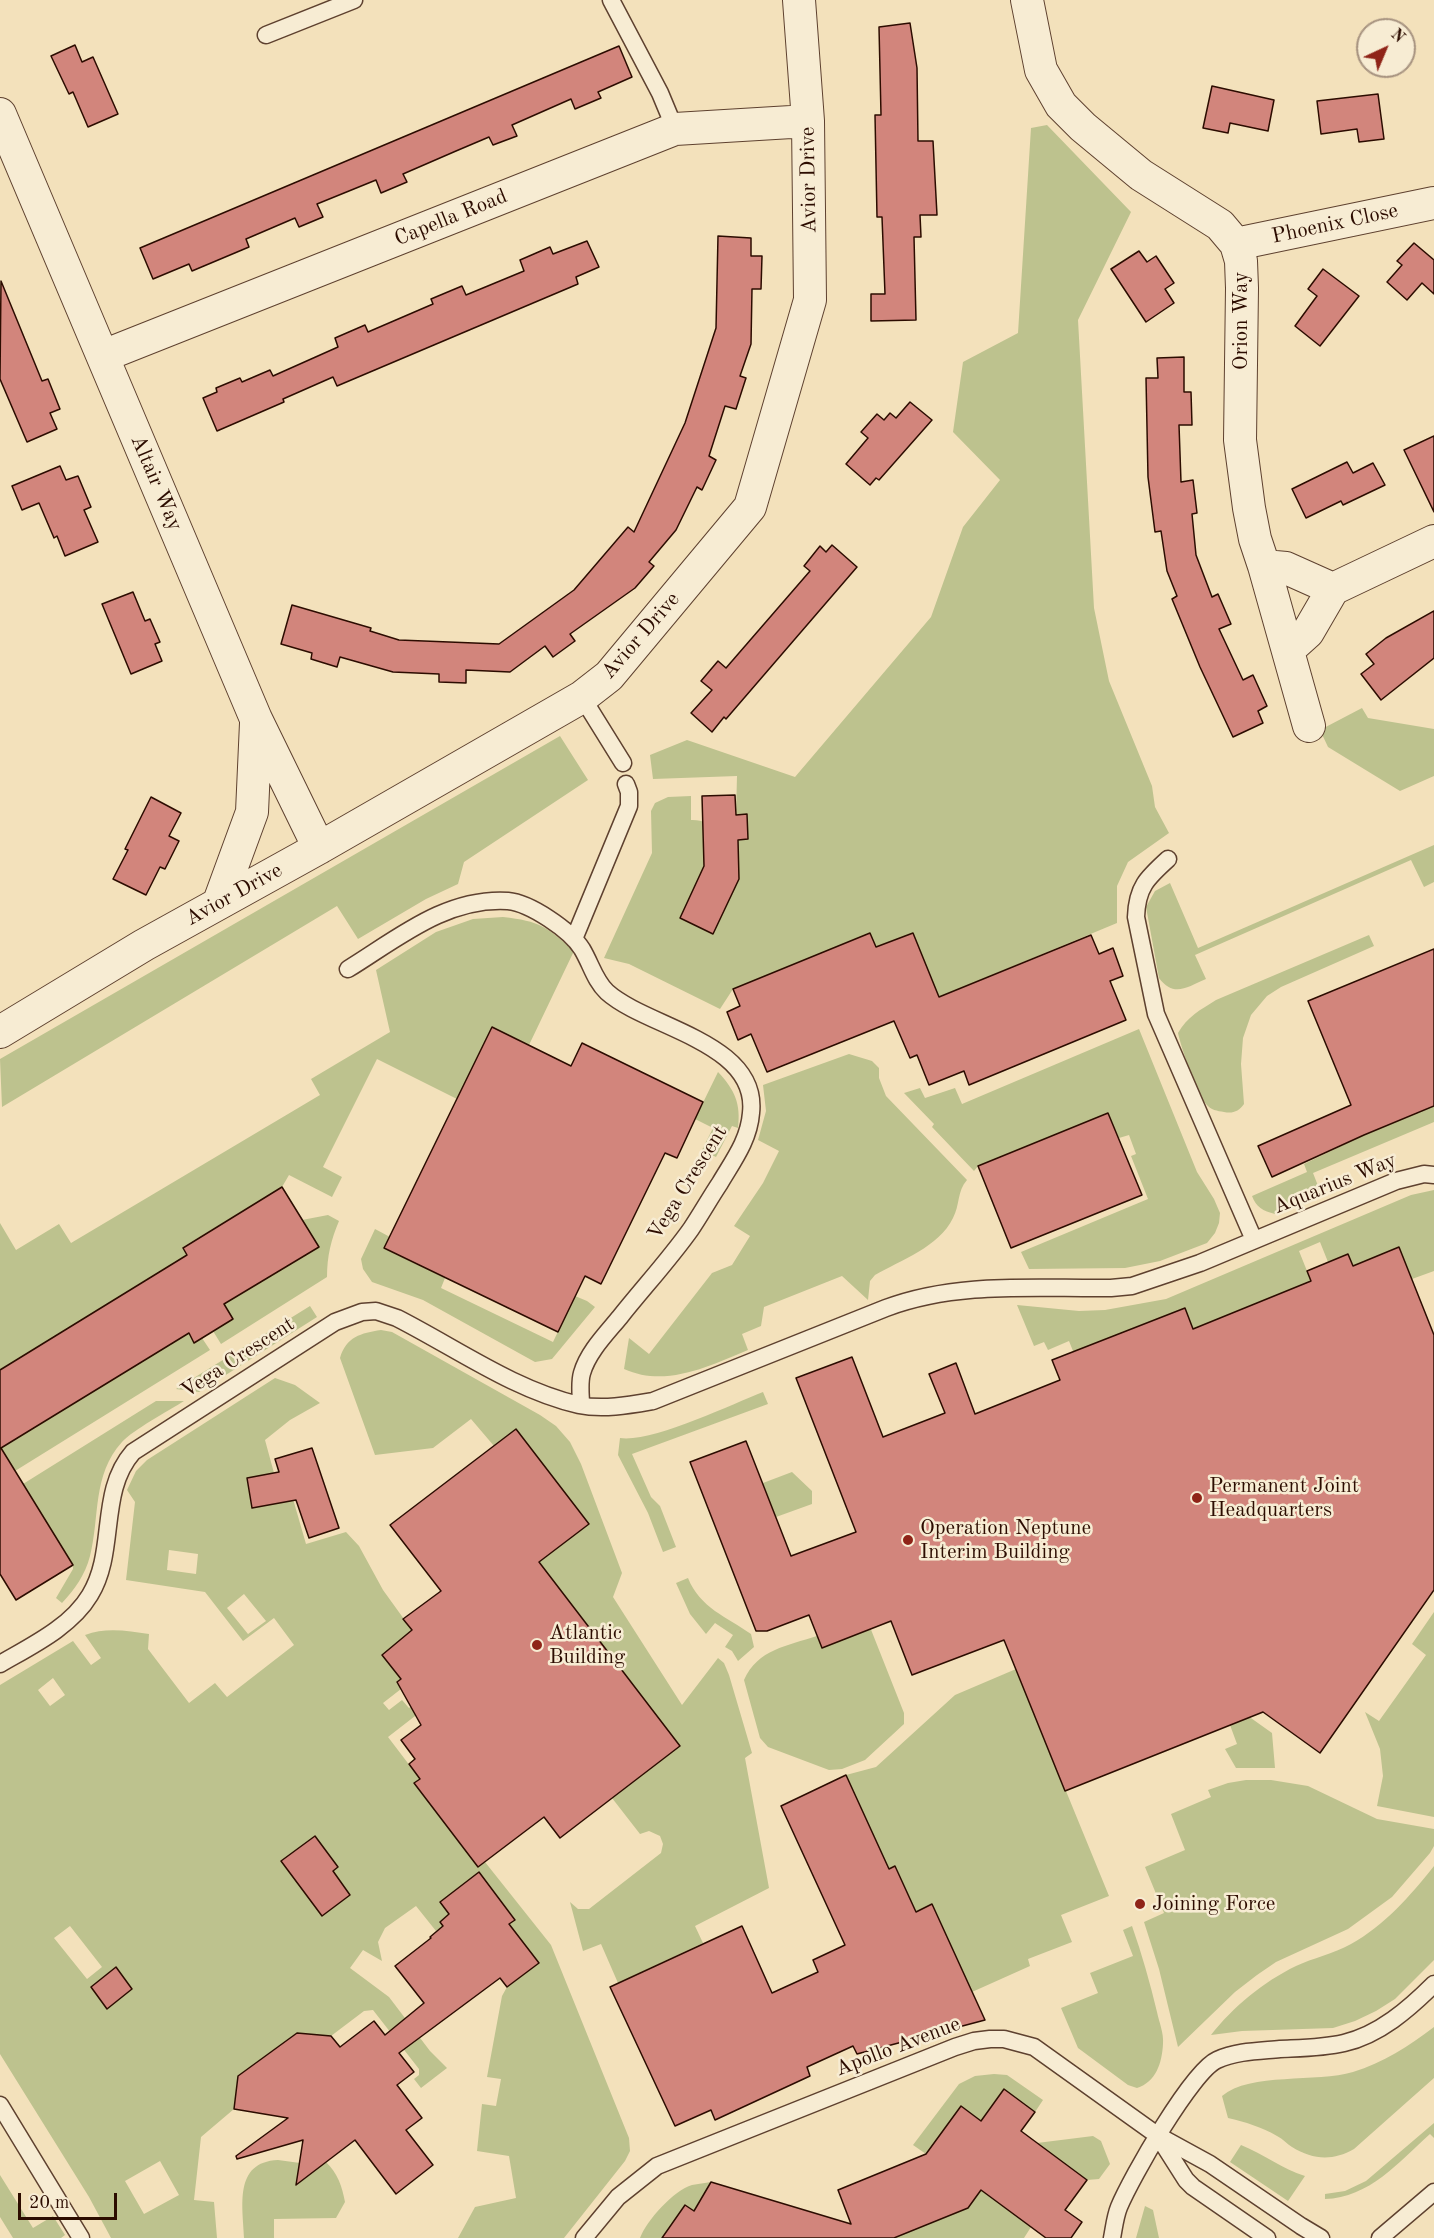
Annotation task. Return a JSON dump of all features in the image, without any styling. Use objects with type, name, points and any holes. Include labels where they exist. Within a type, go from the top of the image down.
[{"type":"street","name":"Avior Drive","points":[[0,1032],[219,902],[320,848],[582,697],[609,676],[750,507],[810,300],[808,121],[798,0]]},
{"type":"street","name":"Orion Way","points":[[1027,0],[1041,70],[1060,105],[1141,175],[1220,225],[1236,244],[1241,261],[1242,288],[1240,440],[1254,539],[1264,566],[1309,726]]},
{"type":"street","name":"Altair Way","points":[[0,114],[256,719],[320,848]]},
{"type":"street","name":"Capella Road","points":[[103,356],[675,129],[808,121]]},
{"type":"street","name":"Phoenix Close","points":[[1236,244],[1434,204]]},
{"type":"street","points":[[1288,650],[1308,632],[1333,589],[1434,541]]},
{"type":"street","points":[[1264,566],[1286,568],[1333,589]]},
{"type":"street","points":[[219,902],[252,812],[256,719]]},
{"type":"lane","points":[[266,35],[354,0]]},
{"type":"lane","points":[[611,0],[660,93],[675,129]]},
{"type":"lane","points":[[582,697],[623,763]]},
{"type":"lane","points":[[574,939],[628,806],[629,792],[626,784]]},
{"type":"lane","points":[[1168,859],[1143,884],[1136,904],[1136,917],[1156,1014],[1254,1240]]},
{"type":"lane","name":"Vega Crescent","points":[[348,969],[440,912],[469,903],[488,901],[520,903],[542,915],[574,939],[599,983],[614,998],[708,1046],[723,1056],[743,1076],[752,1099],[750,1123],[741,1148],[690,1229],[591,1354],[580,1379],[581,1405]]},
{"type":"lane","name":"Aquarius Way","points":[[1254,1240],[1396,1181],[1424,1174],[1434,1175]]},
{"type":"lane","name":"Vega Crescent","points":[[0,1664],[56,1629],[82,1606],[90,1595],[100,1569],[113,1492],[123,1463],[133,1452],[335,1322],[362,1312],[376,1311],[397,1318],[525,1386],[581,1405],[630,1406],[653,1401],[886,1308],[926,1295],[971,1290],[1132,1286],[1200,1263],[1254,1240]]},
{"type":"lane","points":[[1112,2238],[1119,2208],[1157,2135],[1198,2075],[1214,2061],[1248,2051],[1326,2046],[1359,2038],[1375,2032],[1392,2021],[1434,1984]]},
{"type":"lane","name":"Apollo Avenue","points":[[584,2238],[618,2197],[657,2166],[974,2041],[1004,2039],[1034,2047],[1157,2135],[1210,2164],[1321,2238]]},
{"type":"lane","points":[[0,2105],[81,2238]]},
{"type":"lane","points":[[1157,2135],[1193,2187],[1267,2238]]},
{"type":"lane","points":[[1380,2238],[1434,2192]]},
{"type":"green space","points":[[1047,125],[1131,212],[1078,320],[1094,608],[1109,681],[1152,786],[1155,807],[1169,833],[1128,862],[1117,886],[1117,923],[939,997],[913,933],[876,947],[870,933],[733,989],[720,1009],[629,964],[604,958],[652,853],[651,811],[655,803],[668,797],[691,796],[691,820],[707,823],[733,837],[748,839],[747,815],[736,815],[737,776],[653,779],[650,755],[687,740],[795,777],[931,617],[963,527],[1000,480],[953,432],[963,362],[1018,333],[1031,128]]},
{"type":"green space","points":[[1362,708],[1368,718],[1434,729],[1434,776],[1400,791],[1328,747],[1320,730]]},
{"type":"green space","points":[[560,736],[588,780],[464,862],[458,884],[426,899],[358,939],[337,906],[2,1107],[0,1059]]},
{"type":"green space","points":[[1434,845],[1434,882],[1424,887],[1411,860],[1195,955],[1206,979],[1181,989],[1175,989],[1170,988],[1159,978],[1146,907],[1155,891],[1170,883],[1198,948]]},
{"type":"green space","points":[[503,917],[535,923],[557,936],[574,951],[529,1045],[492,1027],[457,1099],[377,1059],[323,1167],[342,1177],[332,1197],[289,1175],[282,1187],[183,1247],[187,1255],[0,1370],[0,1223],[16,1250],[59,1224],[71,1243],[320,1095],[311,1079],[390,1032],[376,970],[436,932],[473,919]]},
{"type":"green space","points":[[1369,935],[1374,946],[1281,987],[1267,996],[1251,1015],[1243,1038],[1241,1064],[1244,1104],[1238,1110],[1230,1113],[1217,1111],[1208,1106],[1202,1099],[1194,1081],[1178,1033],[1185,1022],[1216,1000]]},
{"type":"green space","points":[[1139,1029],[1197,1172],[1220,1213],[1215,1233],[1207,1243],[1160,1261],[1125,1268],[1029,1269],[1021,1252],[1148,1199],[1131,1156],[1136,1154],[1129,1135],[1119,1138],[1108,1113],[978,1166],[974,1171],[932,1127],[934,1124],[904,1093],[920,1088],[925,1098],[955,1088],[962,1104]]},
{"type":"green space","points":[[849,1054],[872,1061],[879,1068],[879,1078],[886,1096],[967,1180],[947,1228],[929,1245],[875,1275],[870,1281],[868,1300],[842,1276],[764,1307],[761,1326],[742,1334],[748,1350],[703,1368],[671,1376],[640,1374],[624,1369],[629,1338],[649,1354],[712,1273],[732,1265],[750,1236],[734,1226],[763,1183],[779,1151],[758,1140],[766,1111],[763,1085]]},
{"type":"green space","points":[[718,1072],[733,1091],[739,1119],[738,1128],[732,1126],[716,1157],[702,1150],[713,1128],[695,1119]]},
{"type":"green space","points":[[1434,1106],[1434,1122],[1313,1173],[1322,1196],[1275,1214],[1260,1208],[1254,1200],[1252,1196],[1307,1172],[1304,1164],[1364,1135]]},
{"type":"green space","points":[[1434,1190],[1434,1271],[1412,1279],[1399,1247],[1353,1266],[1348,1254],[1328,1262],[1320,1242],[1299,1251],[1311,1281],[1193,1329],[1185,1308],[1093,1344],[1077,1361],[1069,1341],[1048,1350],[1044,1342],[1034,1346],[1017,1305],[1079,1311],[1105,1310],[1166,1299],[1411,1195]]},
{"type":"green space","points":[[328,1215],[339,1221],[330,1248],[327,1277],[221,1344],[213,1331],[233,1319],[224,1304],[319,1247],[302,1220]]},
{"type":"green space","points":[[375,1229],[390,1237],[385,1249],[445,1278],[441,1288],[553,1342],[575,1296],[595,1307],[552,1359],[535,1362],[423,1300],[372,1282],[363,1269],[361,1259]]},
{"type":"green space","points":[[310,1306],[317,1317],[199,1392],[176,1389]]},
{"type":"green space","points":[[381,1330],[392,1332],[556,1426],[570,1442],[581,1464],[622,1573],[613,1597],[682,1705],[718,1658],[724,1663],[729,1675],[752,1753],[745,1758],[769,1888],[695,1926],[703,1943],[618,1983],[601,1944],[583,1951],[570,1902],[578,1909],[589,1909],[661,1853],[663,1844],[660,1836],[649,1831],[640,1834],[612,1798],[680,1746],[539,1562],[588,1524],[516,1429],[494,1446],[471,1419],[433,1448],[375,1455],[340,1358],[346,1345],[355,1337]]},
{"type":"green space","points":[[189,1333],[194,1342],[202,1338],[210,1350],[15,1471],[0,1448]]},
{"type":"green space","points":[[275,1378],[295,1385],[320,1403],[290,1420],[265,1440],[274,1473],[247,1478],[252,1507],[293,1499],[306,1544],[346,1532],[359,1546],[383,1590],[414,1633],[404,1677],[397,1682],[401,1689],[383,1703],[389,1710],[402,1700],[409,1708],[431,1691],[437,1699],[388,1737],[420,1779],[415,1783],[478,1867],[485,1862],[551,1945],[629,2138],[630,2151],[625,2161],[564,2238],[458,2238],[475,2207],[516,2198],[509,2156],[477,2151],[482,2104],[496,2106],[501,2079],[487,2077],[502,1996],[507,1987],[539,1963],[509,1924],[515,1919],[479,1872],[440,1902],[449,1914],[440,1922],[443,1926],[436,1931],[416,1906],[385,1928],[378,1942],[382,1961],[363,1950],[350,1968],[389,1997],[430,2051],[447,2068],[421,2088],[414,2079],[419,2075],[419,2069],[373,2010],[364,2011],[331,2036],[297,2033],[238,2076],[234,2109],[201,2137],[194,2200],[214,2202],[217,2238],[111,2238],[89,2197],[0,2054],[0,1685],[73,1641],[91,1665],[101,1658],[85,1635],[109,1630],[125,1631],[149,1634],[148,1649],[189,1703],[215,1683],[227,1697],[294,1645],[274,1618],[243,1641],[205,1592],[126,1580],[135,1502],[127,1490],[136,1471],[147,1460]],"holes":[[[169,1550],[198,1554],[196,1574],[167,1570]],[[244,1594],[266,1621],[248,1634],[227,1608]],[[53,1678],[65,1695],[50,1706],[38,1690]],[[70,1926],[102,1967],[87,1979],[54,1938]],[[160,2161],[179,2195],[144,2214],[125,2181]]]},
{"type":"green space","points":[[763,1392],[768,1404],[632,1454],[651,1497],[660,1506],[676,1547],[663,1552],[648,1513],[618,1455],[620,1438],[651,1435],[670,1429]]},
{"type":"green space","points":[[156,1401],[184,1401],[134,1432],[112,1455],[101,1482],[88,1563],[79,1581],[62,1603],[56,1598],[73,1569],[73,1565],[23,1484]]},
{"type":"green space","points":[[792,1472],[812,1491],[812,1504],[776,1517],[763,1483]]},
{"type":"green space","points":[[688,1578],[693,1588],[707,1604],[751,1634],[754,1647],[738,1661],[732,1651],[725,1647],[733,1635],[715,1623],[706,1634],[690,1614],[676,1583]]},
{"type":"green space","points":[[1434,1612],[1434,1817],[1377,1806],[1383,1776],[1380,1749],[1365,1712],[1379,1721],[1426,1655],[1412,1644]]},
{"type":"green space","points":[[866,1617],[904,1713],[904,1724],[865,1760],[842,1769],[829,1770],[768,1747],[760,1738],[744,1680],[750,1670],[765,1655],[784,1646],[817,1636],[822,1648]]},
{"type":"green space","points":[[1016,1669],[1109,1896],[1061,1915],[1072,1942],[1028,1959],[1030,1966],[972,1992],[932,1904],[916,1912],[896,1867],[881,1873],[887,1865],[846,1775],[876,1767],[955,1695]]},
{"type":"green space","points":[[1227,1701],[1272,1733],[1275,1768],[1236,1768],[1225,1749],[1237,1744],[1230,1725]]},
{"type":"green space","points":[[1246,1780],[1271,1780],[1308,1786],[1377,1819],[1434,1829],[1434,1846],[1392,1897],[1348,1929],[1276,1962],[1257,1975],[1235,1992],[1178,2047],[1159,1969],[1144,1922],[1164,1913],[1145,1867],[1185,1850],[1171,1814],[1211,1797],[1208,1790]]},
{"type":"green space","points":[[1434,1866],[1434,1960],[1395,1999],[1355,2021],[1333,2028],[1242,2031],[1211,2035],[1239,2005],[1260,1987],[1296,1966],[1344,1947],[1375,1928],[1406,1899]]},
{"type":"green space","points":[[1132,1926],[1149,1979],[1163,2040],[1157,2071],[1149,2081],[1137,2088],[1128,2085],[1078,2048],[1061,2008],[1098,1993],[1090,1973],[1133,1956],[1123,1930]]},
{"type":"green space","points":[[1434,2027],[1434,2078],[1354,2149],[1346,2153],[1331,2157],[1315,2157],[1292,2147],[1265,2130],[1228,2118],[1222,2096],[1234,2089],[1266,2081],[1353,2072],[1395,2053]]},
{"type":"green space","points":[[1007,2075],[1043,2100],[1035,2112],[1004,2089],[981,2121],[961,2107],[926,2154],[913,2145],[959,2084],[975,2076]]},
{"type":"green space","points":[[1434,2123],[1434,2138],[1430,2134],[1382,2177],[1356,2192],[1325,2199],[1325,2194],[1345,2191],[1366,2181]]},
{"type":"green space","points":[[1093,2136],[1101,2141],[1110,2164],[1099,2179],[1087,2180],[1037,2143]]},
{"type":"green space","points":[[1241,2145],[1305,2176],[1288,2201],[1230,2162]]},
{"type":"green space","points":[[278,2160],[300,2163],[303,2180],[326,2162],[339,2180],[345,2202],[336,2218],[274,2219],[274,2238],[244,2238],[242,2200],[247,2177],[264,2163]]},
{"type":"green space","points":[[0,2175],[33,2228],[53,2216],[65,2235],[61,2238],[13,2238],[0,2217]]},
{"type":"green space","points":[[711,2182],[694,2211],[685,2205],[662,2238],[640,2238],[654,2215],[669,2199],[692,2185]]},
{"type":"green space","points":[[981,2190],[1031,2227],[1024,2238],[894,2238],[968,2208]]},
{"type":"green space","points":[[1145,2206],[1153,2210],[1159,2238],[1136,2238]]},
{"type":"building","points":[[910,23],[917,68],[918,141],[933,141],[937,215],[920,215],[921,237],[914,237],[916,320],[871,321],[871,294],[885,294],[882,217],[877,217],[875,115],[881,115],[879,27]]},
{"type":"building","points":[[75,45],[82,62],[93,57],[118,114],[88,127],[73,92],[69,94],[51,56]]},
{"type":"building","points":[[619,46],[632,77],[598,92],[601,98],[575,109],[571,99],[512,125],[517,136],[493,145],[489,137],[403,174],[407,182],[381,193],[376,180],[317,204],[323,217],[299,227],[295,218],[246,239],[249,247],[192,271],[189,264],[153,279],[140,248]]},
{"type":"building","points":[[1212,86],[1274,100],[1268,131],[1230,123],[1228,133],[1203,128]]},
{"type":"building","points":[[1378,94],[1384,139],[1359,142],[1357,129],[1321,134],[1317,101]]},
{"type":"building","points":[[718,236],[751,238],[751,256],[762,256],[761,289],[752,289],[751,344],[740,376],[746,378],[736,409],[725,406],[709,456],[716,460],[702,490],[697,487],[676,530],[649,562],[654,566],[635,588],[570,634],[575,641],[553,657],[545,646],[510,672],[466,670],[466,683],[439,682],[439,674],[393,672],[340,657],[337,667],[311,659],[312,653],[281,644],[292,605],[371,628],[370,631],[399,640],[499,644],[574,590],[628,527],[634,532],[685,423],[716,328]]},
{"type":"building","points":[[587,241],[599,267],[576,277],[578,284],[337,386],[333,377],[283,399],[284,402],[217,431],[203,398],[217,392],[216,388],[240,378],[242,382],[270,370],[273,376],[338,347],[335,338],[365,325],[368,332],[433,304],[431,299],[462,286],[466,295],[524,271],[520,260],[550,247],[553,254]]},
{"type":"building","points":[[1414,243],[1434,260],[1434,294],[1422,283],[1407,300],[1387,282],[1402,265],[1397,261]]},
{"type":"building","points":[[1139,251],[1147,262],[1156,256],[1174,283],[1165,289],[1174,303],[1146,322],[1111,269]]},
{"type":"building","points":[[1323,269],[1359,296],[1320,346],[1295,326],[1317,296],[1308,289]]},
{"type":"building","points":[[1,281],[42,381],[48,379],[60,409],[50,413],[57,429],[27,442],[0,379]]},
{"type":"building","points":[[1184,357],[1184,392],[1191,392],[1192,425],[1179,425],[1181,482],[1193,480],[1197,513],[1192,514],[1196,555],[1212,597],[1218,594],[1231,624],[1219,629],[1243,680],[1253,675],[1267,706],[1258,711],[1263,723],[1233,737],[1200,667],[1172,599],[1177,596],[1167,571],[1161,531],[1155,532],[1148,477],[1146,378],[1158,378],[1157,358]]},
{"type":"building","points":[[910,402],[932,420],[879,480],[876,478],[870,485],[846,464],[868,438],[861,432],[877,414],[884,420],[890,413],[896,418]]},
{"type":"building","points":[[1434,436],[1434,512],[1404,450]]},
{"type":"building","points":[[1347,462],[1353,473],[1373,463],[1385,485],[1343,505],[1341,501],[1306,518],[1292,489]]},
{"type":"building","points":[[60,466],[66,480],[78,476],[91,507],[84,510],[98,542],[65,556],[57,536],[54,538],[39,503],[22,510],[12,486]]},
{"type":"building","points":[[832,545],[857,567],[726,719],[724,717],[712,732],[691,713],[712,690],[701,681],[718,661],[726,668],[810,571],[804,566],[820,546],[826,552]]},
{"type":"building","points":[[133,592],[145,621],[150,619],[160,642],[155,644],[162,661],[131,674],[102,604]]},
{"type":"building","points":[[1434,611],[1434,658],[1381,700],[1361,674],[1374,664],[1366,654],[1386,638]]},
{"type":"building","points":[[735,795],[736,815],[747,814],[748,839],[738,840],[739,879],[713,934],[680,918],[704,866],[702,796]]},
{"type":"building","points":[[151,797],[181,813],[169,836],[179,841],[165,869],[160,867],[146,895],[113,879]]},
{"type":"building","points":[[870,933],[876,947],[913,933],[939,997],[1091,935],[1099,954],[1113,948],[1123,976],[1110,981],[1126,1020],[969,1085],[964,1071],[929,1085],[917,1055],[910,1058],[894,1021],[767,1072],[751,1034],[738,1040],[727,1012],[740,1006],[733,989]]},
{"type":"building","points":[[1434,949],[1434,1106],[1272,1177],[1258,1146],[1351,1105],[1308,1001]]},
{"type":"building","points":[[492,1027],[571,1066],[582,1043],[703,1102],[677,1158],[665,1153],[601,1284],[585,1276],[558,1332],[384,1248]]},
{"type":"building","points":[[1108,1113],[1142,1195],[1011,1248],[978,1166]]},
{"type":"building","points":[[282,1187],[319,1247],[224,1304],[233,1319],[194,1343],[189,1333],[1,1448],[73,1565],[16,1600],[0,1574],[0,1370],[187,1255],[183,1248]]},
{"type":"building","name":"Permanent Joint Headquarters","points":[[1399,1247],[1434,1335],[1434,1590],[1320,1753],[1263,1712],[1065,1791],[1004,1640],[912,1675],[891,1621],[822,1648],[809,1615],[767,1631],[756,1631],[690,1462],[746,1441],[791,1556],[856,1532],[796,1378],[852,1357],[883,1437],[945,1413],[929,1374],[956,1363],[975,1414],[1060,1380],[1052,1360],[1185,1308],[1193,1329],[1311,1281],[1307,1271],[1348,1254],[1353,1266]]},
{"type":"building","name":"Atlantic Building","points":[[516,1429],[589,1524],[539,1562],[680,1746],[560,1838],[544,1817],[478,1867],[414,1783],[420,1779],[409,1764],[415,1759],[401,1740],[421,1725],[397,1682],[401,1679],[382,1655],[412,1630],[403,1619],[441,1591],[390,1525]]},
{"type":"building","points":[[312,1448],[339,1528],[309,1538],[296,1500],[252,1508],[247,1478],[279,1472],[275,1459]]},
{"type":"building","points":[[846,1775],[889,1869],[895,1866],[916,1912],[932,1904],[985,2020],[857,2054],[853,2046],[807,2067],[810,2076],[715,2120],[711,2110],[675,2126],[610,1987],[742,1926],[772,1993],[818,1972],[813,1960],[845,1945],[781,1806]]},
{"type":"building","points":[[315,1836],[338,1867],[333,1871],[350,1895],[322,1916],[281,1861]]},
{"type":"building","points":[[479,1872],[515,1920],[509,1924],[539,1963],[507,1987],[500,1978],[399,2053],[414,2072],[397,2085],[422,2118],[406,2130],[433,2165],[396,2194],[355,2140],[296,2185],[303,2140],[237,2159],[236,2156],[288,2118],[234,2109],[238,2076],[297,2033],[331,2036],[340,2047],[374,2021],[385,2035],[424,2003],[395,1966],[443,1926],[440,1922],[449,1914],[440,1902]]},
{"type":"building","points":[[116,1967],[132,1989],[107,2009],[91,1987]]},
{"type":"building","points":[[1004,2089],[1035,2112],[1021,2131],[1087,2180],[1065,2210],[1082,2222],[1071,2238],[1046,2238],[981,2190],[968,2208],[894,2238],[662,2238],[685,2205],[694,2211],[711,2182],[851,2224],[838,2190],[926,2154],[961,2106],[981,2121]]},
{"type":"place","name":"Permanent Joint Headquarters","points":[[1197,1498]]},
{"type":"place","name":"Operation Neptune Interim Building","points":[[908,1540]]},
{"type":"place","name":"Atlantic Building","points":[[537,1645]]},
{"type":"place","name":"Joining Force","points":[[1140,1904]]}]
